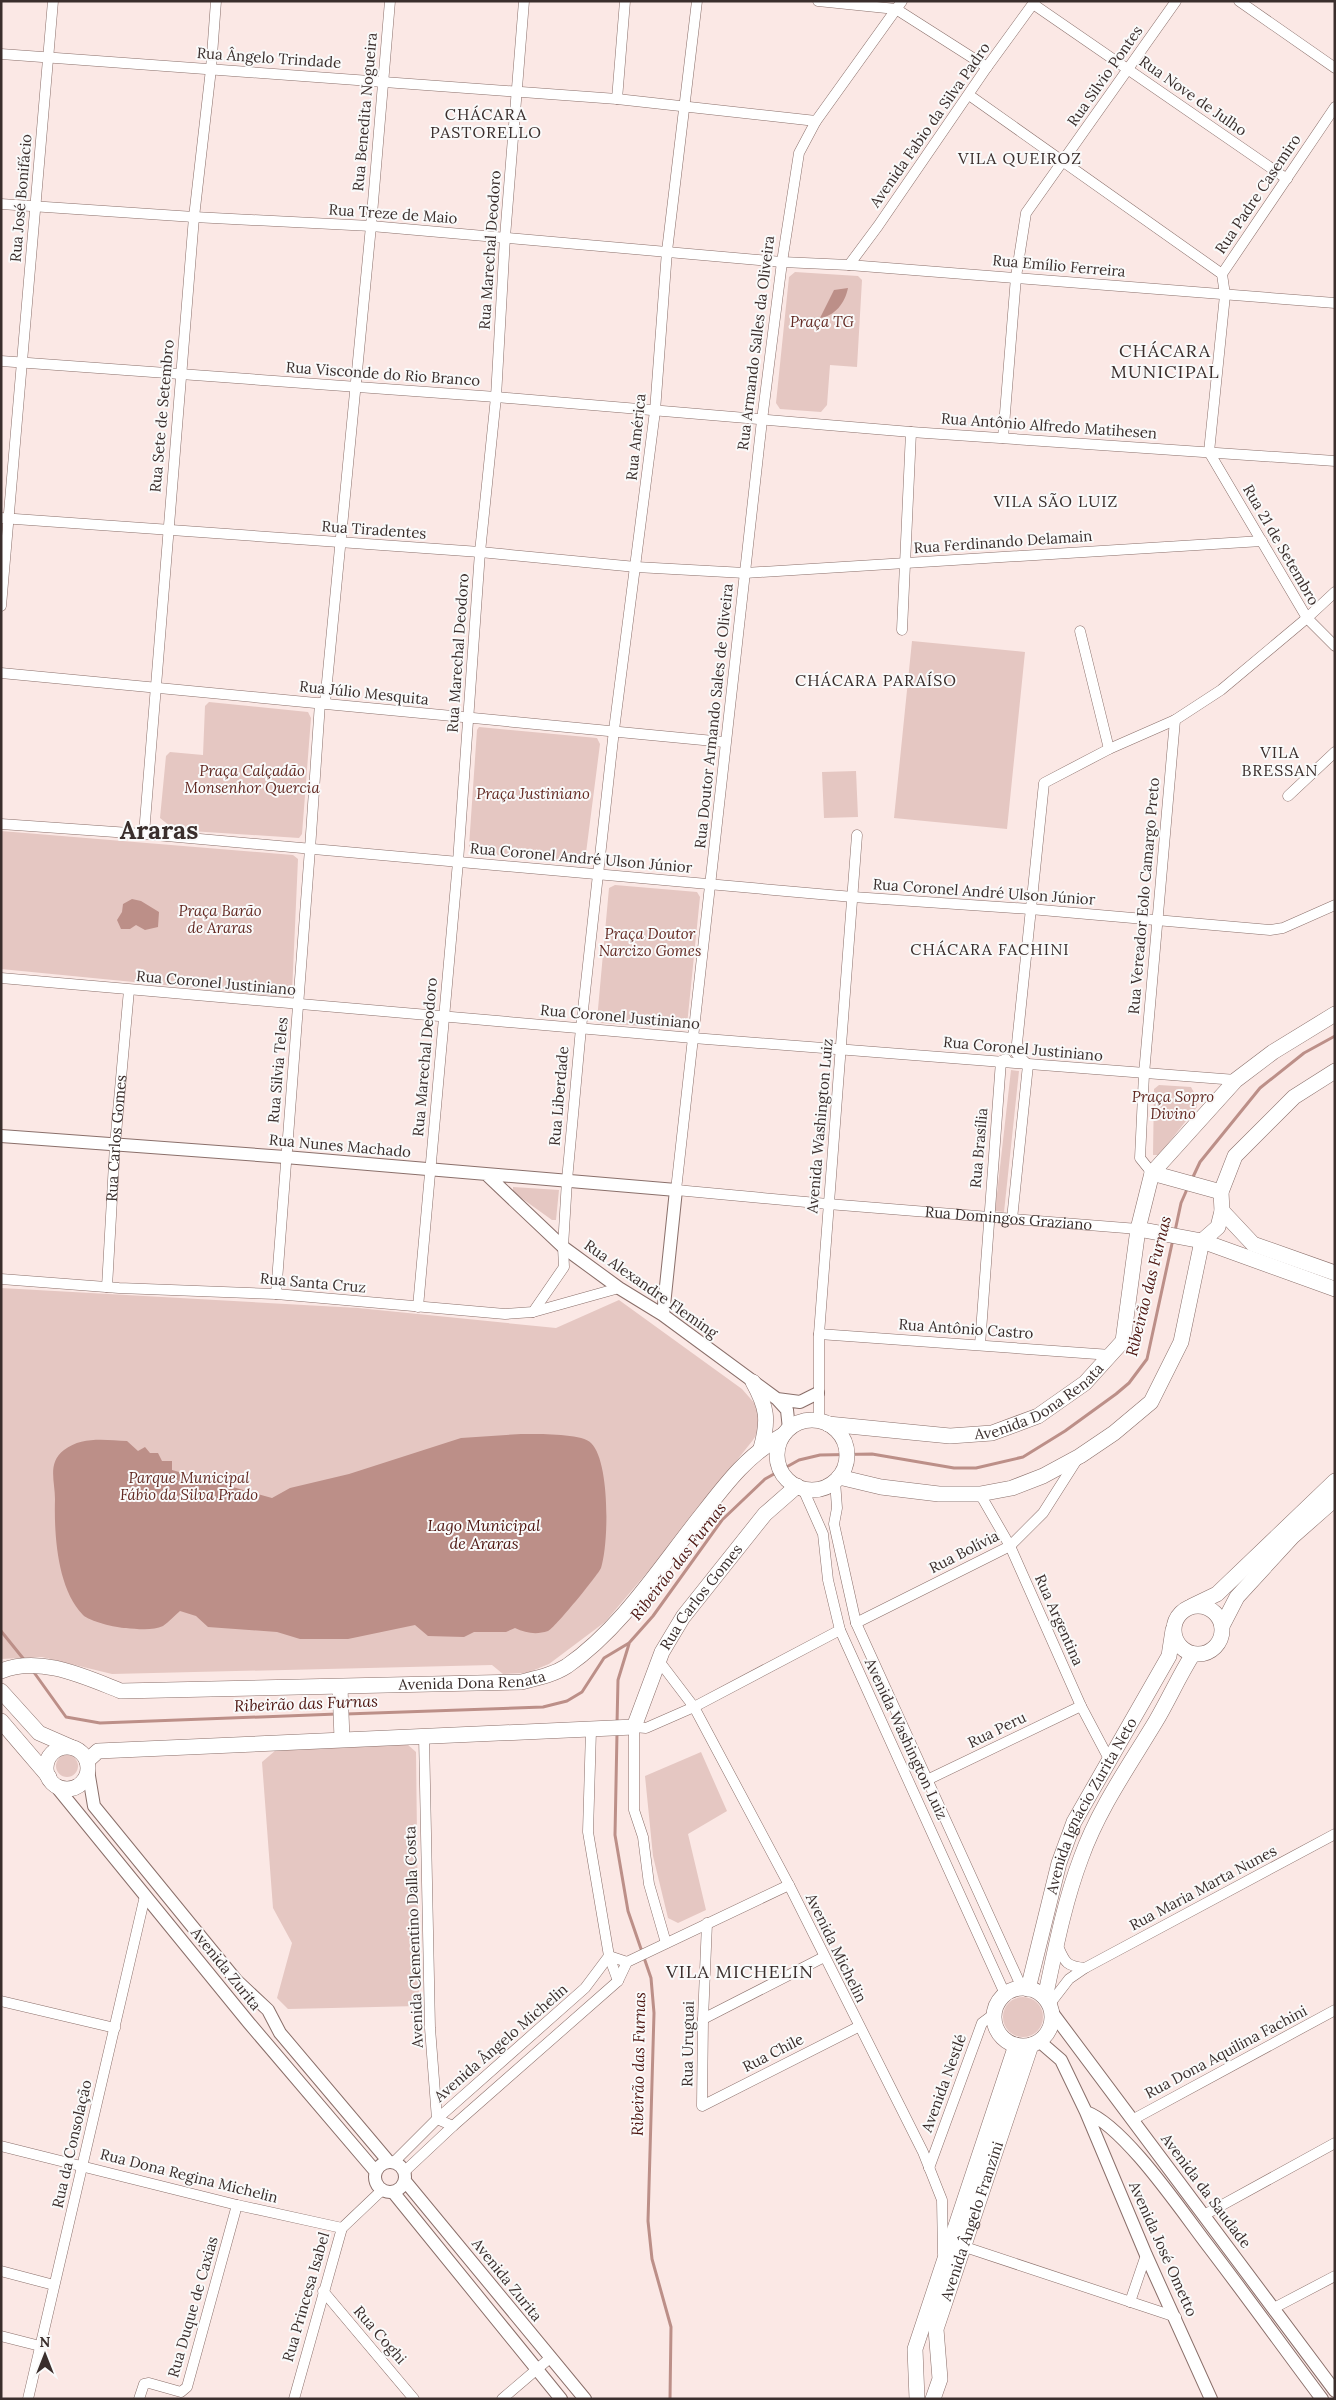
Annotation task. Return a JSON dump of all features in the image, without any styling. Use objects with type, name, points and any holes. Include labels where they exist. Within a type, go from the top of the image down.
[{"type":"main road","name":"Avenida Dona Renata","points":[[823,1422],[950,1436],[992,1433],[1038,1416],[1085,1383],[1123,1341],[1138,1229],[1152,1173],[1236,1080],[1273,1052],[1335,1014]]},
{"type":"main road","points":[[839,1476],[846,1448],[836,1430],[823,1422],[800,1422],[786,1432],[778,1446],[777,1458],[780,1470],[796,1485],[814,1490],[839,1476],[881,1487],[939,1494],[980,1494],[1012,1488],[1035,1479],[1080,1456],[1114,1433],[1151,1402],[1180,1342],[1202,1241],[1218,1227],[1222,1210],[1221,1192],[1234,1156],[1294,1096],[1335,1071]]},
{"type":"main road","points":[[1152,1173],[1221,1192]]},
{"type":"main road","points":[[1222,1210],[1253,1244],[1335,1273]]},
{"type":"main road","name":"Rua Domingos Graziano","points":[[1138,1229],[1202,1241],[1335,1288]]},
{"type":"main road","points":[[753,1382],[762,1398],[767,1417],[761,1448]]},
{"type":"main road","name":"Avenida Dona Renata","points":[[4,1670],[45,1666],[74,1673],[121,1691],[521,1682],[548,1675],[566,1666],[602,1636],[623,1614],[732,1476],[761,1448],[786,1432]]},
{"type":"main road","points":[[1335,1481],[1217,1594],[1178,1615],[1173,1630],[1179,1645],[1193,1654],[1208,1652],[1215,1647],[1220,1641],[1222,1626],[1237,1597],[1292,1537],[1335,1499]]},
{"type":"main road","name":"Rua Carlos Gomes","points":[[634,1727],[662,1652],[683,1617],[765,1514],[796,1485]]},
{"type":"main road","points":[[1192,1606],[1208,1608],[1220,1619],[1222,1626]]},
{"type":"main road","name":"Avenida Ignácio Zurita Neto","points":[[1025,1988],[1059,1863],[1074,1822],[1169,1656],[1173,1630]]},
{"type":"main road","name":"Avenida Ignácio Zurita Neto","points":[[1048,2005],[1056,1944],[1081,1857],[1098,1818],[1158,1719],[1177,1679],[1193,1654]]},
{"type":"main road","points":[[340,1687],[342,1733]]},
{"type":"main road","points":[[1,1691],[39,1733],[81,1752],[91,1761],[342,1733],[424,1736],[634,1727]]},
{"type":"main road","points":[[1,1721],[52,1781],[69,1788],[82,1783],[91,1761]]},
{"type":"main road","points":[[52,1781],[47,1764],[49,1758],[58,1749],[71,1747]]},
{"type":"main road","points":[[1025,1988],[1038,1992],[1048,2005],[1050,2028],[1029,2044],[1008,2042],[997,2030],[994,2014],[1005,1994],[1025,1988]]},
{"type":"main road","name":"Avenida Ângelo Franzini","points":[[933,2399],[940,2379],[936,2329],[965,2246],[1029,2044]]},
{"type":"main road","name":"Avenida Ângelo Franzini","points":[[917,2399],[915,2349],[943,2264],[1029,2044]]},
{"type":"main road","points":[[917,2378],[940,2379]]},
{"type":"street","name":"Rua José Bonifácio","points":[[1,606],[5,518],[23,363],[53,1]]},
{"type":"street","name":"Rua Sete de Setembro","points":[[144,834],[167,530],[194,217],[211,69],[216,1]]},
{"type":"street","name":"Rua Benedita Nogueira","points":[[310,849],[322,703],[340,543],[371,226],[390,1]]},
{"type":"street","name":"Rua Marechal Deodoro","points":[[418,1307],[458,862],[480,552],[496,397],[505,237],[524,1]]},
{"type":"street","points":[[617,100],[625,1]]},
{"type":"street","name":"Rua América","points":[[597,875],[656,411],[667,251],[696,1]]},
{"type":"street","points":[[818,1],[899,5],[987,67]]},
{"type":"street","name":"Rua Silvio Pontes","points":[[1002,438],[1016,277],[1026,214],[1176,1]]},
{"type":"street","points":[[1239,1],[1335,68]]},
{"type":"street","name":"Rua Nove de Julho","points":[[1034,3],[1287,179]]},
{"type":"street","name":"Avenida Fabio da Silva Padro","points":[[849,265],[1034,3]]},
{"type":"street","name":"Rua Armando Salles da Oliveira","points":[[745,573],[782,262],[799,153],[816,121],[899,5]]},
{"type":"street","name":"Rua Ângelo Trindade","points":[[1,54],[684,105],[816,121]]},
{"type":"street","points":[[969,95],[1222,274]]},
{"type":"street","name":"Rua Padre Casemiro","points":[[1209,452],[1225,295],[1222,274],[1335,107]]},
{"type":"street","name":"Rua Treze de Maio","points":[[1,204],[194,217],[371,226],[782,262]]},
{"type":"street","name":"Rua Emílio Ferreira","points":[[782,262],[1016,277],[1335,303]]},
{"type":"street","name":"Rua Visconde do Rio Branco","points":[[1,361],[496,397],[762,420]]},
{"type":"street","name":"Rua Antônio Alfredo Matihesen","points":[[762,420],[1335,461]]},
{"type":"street","points":[[902,630],[911,432]]},
{"type":"street","name":"Rua 21 de Setembro","points":[[1209,452],[1307,618],[1335,646]]},
{"type":"street","name":"Rua Tiradentes","points":[[5,518],[480,552],[636,567],[745,573]]},
{"type":"street","name":"Rua Ferdinando Delamain","points":[[745,573],[1262,541]]},
{"type":"street","name":"Rua Doutor Armando Sales de Oliveira","points":[[676,1190],[724,742],[745,573]]},
{"type":"street","points":[[1016,1053],[1044,783],[1109,749],[1174,720],[1221,690],[1335,592]]},
{"type":"street","points":[[1080,632],[1109,749]]},
{"type":"street","name":"Rua Júlio Mesquita","points":[[1,672],[724,742]]},
{"type":"street","name":"Rua Vereador Eolo Camargo Preto","points":[[1152,1173],[1140,1158],[1144,1074],[1174,720]]},
{"type":"street","points":[[1288,796],[1335,752]]},
{"type":"street","name":"Rua Coronel André Ulson Júnior","points":[[1,824],[144,834],[853,897],[1030,909],[1270,930],[1283,928],[1335,905]]},
{"type":"street","name":"Avenida Washington Luiz","points":[[823,1422],[818,1393],[819,1334],[857,835]]},
{"type":"street","name":"Rua Silvia Teles","points":[[276,1294],[310,849]]},
{"type":"street","name":"Rua Liberdade","points":[[533,1312],[564,1267],[562,1247],[566,1180],[597,875]]},
{"type":"street","name":"Rua Coronel Justiniano","points":[[1,978],[693,1038],[1236,1080]]},
{"type":"street","name":"Rua Carlos Gomes","points":[[107,1287],[115,1145],[129,990]]},
{"type":"street","points":[[1001,1061],[1016,1053]]},
{"type":"street","points":[[1012,1219],[1028,1064],[1016,1053]]},
{"type":"street","name":"Rua Brasília","points":[[980,1344],[1001,1061]]},
{"type":"street","name":"Rua Nunes Machado","points":[[1,1136],[285,1157],[431,1171],[676,1190]]},
{"type":"street","name":"Rua Alexandre Fleming","points":[[487,1175],[562,1247],[619,1288],[663,1315],[777,1399],[787,1410],[786,1432]]},
{"type":"street","points":[[663,1315],[676,1190]]},
{"type":"street","name":"Rua Domingos Graziano","points":[[676,1190],[988,1218],[1138,1229]]},
{"type":"street","name":"Rua Santa Cruz","points":[[1,1280],[107,1287],[276,1294],[506,1314],[533,1312],[619,1288]]},
{"type":"street","name":"Rua Antônio Castro","points":[[819,1334],[980,1344],[1111,1355]]},
{"type":"street","points":[[777,1399],[800,1402],[818,1393]]},
{"type":"street","name":"Rua Bolívia","points":[[856,1623],[1010,1546],[1043,1513],[1080,1456]]},
{"type":"street","name":"Avenida Washington Luiz","points":[[839,1476],[838,1508],[834,1524],[856,1623],[927,1780],[1025,1988]]},
{"type":"street","name":"Avenida Washington Luiz","points":[[796,1485],[823,1534],[828,1580],[840,1630],[1005,1994]]},
{"type":"street","name":"Rua Argentina","points":[[980,1494],[1010,1546],[1081,1706],[1109,1759]]},
{"type":"street","points":[[666,1943],[649,1884],[642,1837],[634,1810],[634,1727],[646,1728],[694,1707],[840,1630]]},
{"type":"street","name":"Avenida Michelin","points":[[659,1661],[694,1707],[789,1885],[858,2027],[923,2152],[942,2200],[943,2264]]},
{"type":"street","name":"Rua Peru","points":[[927,1780],[1081,1706]]},
{"type":"street","points":[[591,1730],[588,1832],[609,1956],[618,1981]]},
{"type":"street","name":"Avenida Clementino Dalla Costa","points":[[424,1736],[430,2028],[437,2120]]},
{"type":"street","name":"Avenida Zurita","points":[[91,1761],[94,1806],[236,1980],[268,2010],[280,2033],[391,2162]]},
{"type":"street","name":"Avenida Zurita","points":[[52,1781],[249,2023],[376,2172]]},
{"type":"street","name":"Rua Maria Marta Nunes","points":[[1048,2005],[1069,1979],[1086,1968],[1335,1834]]},
{"type":"street","points":[[609,1956],[627,1962],[789,1885]]},
{"type":"street","name":"Rua da Consolação","points":[[28,2399],[145,1896]]},
{"type":"street","name":"Rua Uruguai","points":[[702,2106],[702,2018],[707,1923]]},
{"type":"street","points":[[1056,1944],[1065,1963],[1071,1966],[1086,1968]]},
{"type":"street","name":"Avenida Ângelo Michelin","points":[[391,2162],[586,1988],[609,1956]]},
{"type":"street","points":[[702,2018],[824,1957]]},
{"type":"street","name":"Avenida Ângelo Michelin","points":[[405,2176],[453,2126],[618,1981],[627,1962]]},
{"type":"street","points":[[1,2001],[115,2028]]},
{"type":"street","name":"Avenida da Saudade","points":[[1048,2005],[1122,2108],[1335,2391]]},
{"type":"street","points":[[249,2023],[268,2010]]},
{"type":"street","name":"Rua Dona Aquilina Fachini","points":[[1132,2120],[1335,2010]]},
{"type":"street","name":"Avenida Nestlé","points":[[929,2168],[982,2023],[994,2014]]},
{"type":"street","name":"Rua Chile","points":[[702,2106],[858,2027]]},
{"type":"street","name":"Avenida da Saudade","points":[[1029,2044],[1061,2060],[1092,2114],[1108,2125],[1155,2175],[1322,2399]]},
{"type":"street","points":[[1092,2114],[1122,2108]]},
{"type":"street","name":"Avenida José Ometto","points":[[1092,2114],[1146,2255],[1176,2317],[1211,2399]]},
{"type":"street","points":[[437,2120],[453,2126]]},
{"type":"street","points":[[1108,2125],[1132,2120]]},
{"type":"street","points":[[1204,2215],[1335,2143]]},
{"type":"street","name":"Rua Dona Regina Michelin","points":[[1,2146],[237,2205],[342,2228]]},
{"type":"street","points":[[388,2191],[401,2188],[405,2176],[391,2162],[381,2165],[376,2172],[375,2180],[388,2191],[561,2399]]},
{"type":"street","name":"Avenida Zurita","points":[[405,2176],[584,2399]]},
{"type":"street","name":"Rua Princesa Isabel","points":[[294,2399],[342,2228],[388,2191]]},
{"type":"street","name":"Rua Duque de Caxias","points":[[139,2399],[144,2384],[149,2383],[180,2392],[187,2388],[237,2205]]},
{"type":"street","points":[[965,2246],[1176,2317]]},
{"type":"street","points":[[1130,2302],[1146,2255]]},
{"type":"street","points":[[1,2270],[54,2286]]},
{"type":"street","points":[[1274,2308],[1335,2276]]},
{"type":"street","name":"Rua Coghi","points":[[323,2291],[414,2399]]},
{"type":"street","points":[[1,2336],[40,2346]]},
{"type":"street","points":[[502,2399],[550,2358]]},
{"type":"green space","name":"Praça TG","points":[[795,272],[858,276],[862,280],[857,367],[830,365],[827,405],[821,412],[780,409],[776,403],[789,277]]},
{"type":"green space","points":[[912,641],[1025,652],[1007,829],[894,818]]},
{"type":"green space","name":"Praça Calçadão Monsenhor Quercia","points":[[209,702],[308,712],[311,718],[302,834],[299,838],[175,830],[160,818],[166,756],[170,752],[203,755],[205,706]]},
{"type":"green space","name":"Praça Justiniano","points":[[479,727],[597,738],[600,744],[586,853],[580,863],[475,853],[469,846],[477,730]]},
{"type":"green space","points":[[856,771],[858,817],[824,818],[822,772]]},
{"type":"green space","name":"Praça Barão de Araras","points":[[1,831],[293,855],[298,859],[292,993],[287,997],[1,969]]},
{"type":"green space","name":"Praça Doutor Narcizo Gomes","points":[[615,885],[697,892],[700,897],[687,1025],[682,1029],[601,1023],[597,1020],[609,888]]},
{"type":"green space","points":[[1011,1070],[1019,1071],[1004,1212],[995,1211]]},
{"type":"green space","name":"Praça Sopro Divino","points":[[1159,1085],[1191,1087],[1197,1098],[1197,1107],[1159,1155],[1153,1155],[1154,1089]]},
{"type":"green space","points":[[513,1187],[559,1190],[556,1220],[552,1220],[513,1192]]},
{"type":"green space","name":"Parque Municipal Fábio da Silva Prado","points":[[1,1288],[358,1308],[556,1328],[619,1300],[742,1389],[756,1405],[761,1427],[753,1440],[650,1569],[605,1622],[549,1664],[527,1673],[503,1674],[492,1665],[112,1674],[42,1657],[1,1659]]},
{"type":"green space","points":[[407,1744],[416,1752],[419,2006],[288,2009],[277,1998],[292,1943],[273,1908],[262,1762],[276,1750]]},
{"type":"green space","points":[[701,1752],[727,1811],[688,1834],[706,1910],[678,1923],[668,1918],[653,1856],[645,1776]]},
{"type":"green space","points":[[67,1755],[75,1758],[78,1766],[75,1774],[67,1777],[59,1774],[56,1766],[59,1758]]},
{"type":"green space","points":[[1027,1997],[1034,2000],[1040,2006],[1043,2017],[1042,2025],[1034,2034],[1027,2037],[1019,2037],[1012,2034],[1004,2025],[1003,2013],[1006,2006],[1015,1998]]},
{"type":"water","points":[[848,288],[842,304],[835,312],[820,318],[834,290]]},
{"type":"water","points":[[132,899],[141,901],[159,912],[158,927],[145,930],[136,925],[130,929],[121,929],[117,920],[122,912],[123,904]]},
{"type":"water","name":"Lago Municipal de Araras","points":[[521,1434],[558,1435],[578,1437],[586,1440],[591,1443],[597,1453],[605,1484],[606,1522],[604,1556],[601,1568],[576,1601],[548,1631],[531,1633],[515,1628],[506,1632],[474,1632],[464,1637],[428,1636],[415,1625],[348,1639],[300,1639],[277,1632],[208,1627],[196,1616],[180,1611],[159,1628],[122,1628],[97,1622],[83,1615],[74,1604],[62,1576],[55,1528],[53,1473],[55,1461],[59,1455],[64,1450],[78,1443],[94,1440],[127,1441],[138,1451],[145,1447],[150,1453],[158,1453],[162,1461],[172,1461],[172,1470],[272,1498],[290,1488],[349,1474],[461,1438]]},
{"type":"waterway","name":"Ribeirão das Furnas","points":[[1192,1179],[1200,1162],[1260,1088],[1304,1053],[1335,1036]]},
{"type":"waterway","name":"Ribeirão das Furnas","points":[[1175,1231],[1181,1203],[1188,1187]]},
{"type":"waterway","name":"Ribeirão das Furnas","points":[[346,1714],[543,1707],[567,1701],[582,1692],[604,1658],[629,1643],[653,1616],[722,1520],[765,1479],[799,1460],[820,1455],[872,1454],[954,1468],[976,1468],[1023,1457],[1065,1431],[1116,1394],[1129,1383],[1147,1359],[1173,1239]]},
{"type":"waterway","name":"Ribeirão das Furnas","points":[[1,1631],[26,1662]]},
{"type":"waterway","name":"Ribeirão das Furnas","points":[[617,1724],[618,1680],[629,1644]]},
{"type":"waterway","name":"Ribeirão das Furnas","points":[[33,1671],[66,1717],[100,1723],[337,1714]]},
{"type":"waterway","name":"Ribeirão das Furnas","points":[[617,1733],[615,1835],[628,1911],[651,1978],[654,2013],[648,2221],[652,2259],[671,2327],[670,2399]]},
{"type":"district","name":"CHÁCARA PASTORELLO","points":[[486,123]]},
{"type":"district","name":"VILA QUEIROZ","points":[[1020,158]]},
{"type":"district","name":"CHÁCARA MUNICIPAL","points":[[1165,361]]},
{"type":"district","name":"VILA SÃO LUIZ","points":[[1056,501]]},
{"type":"district","name":"CHÁCARA PARAÍSO","points":[[876,680]]},
{"type":"district","name":"VILA BRESSAN","points":[[1280,761]]},
{"type":"district","name":"Araras","points":[[159,830]]},
{"type":"district","name":"CHÁCARA FACHINI","points":[[990,949]]},
{"type":"district","name":"VILA MICHELIN","points":[[740,1972]]}]
